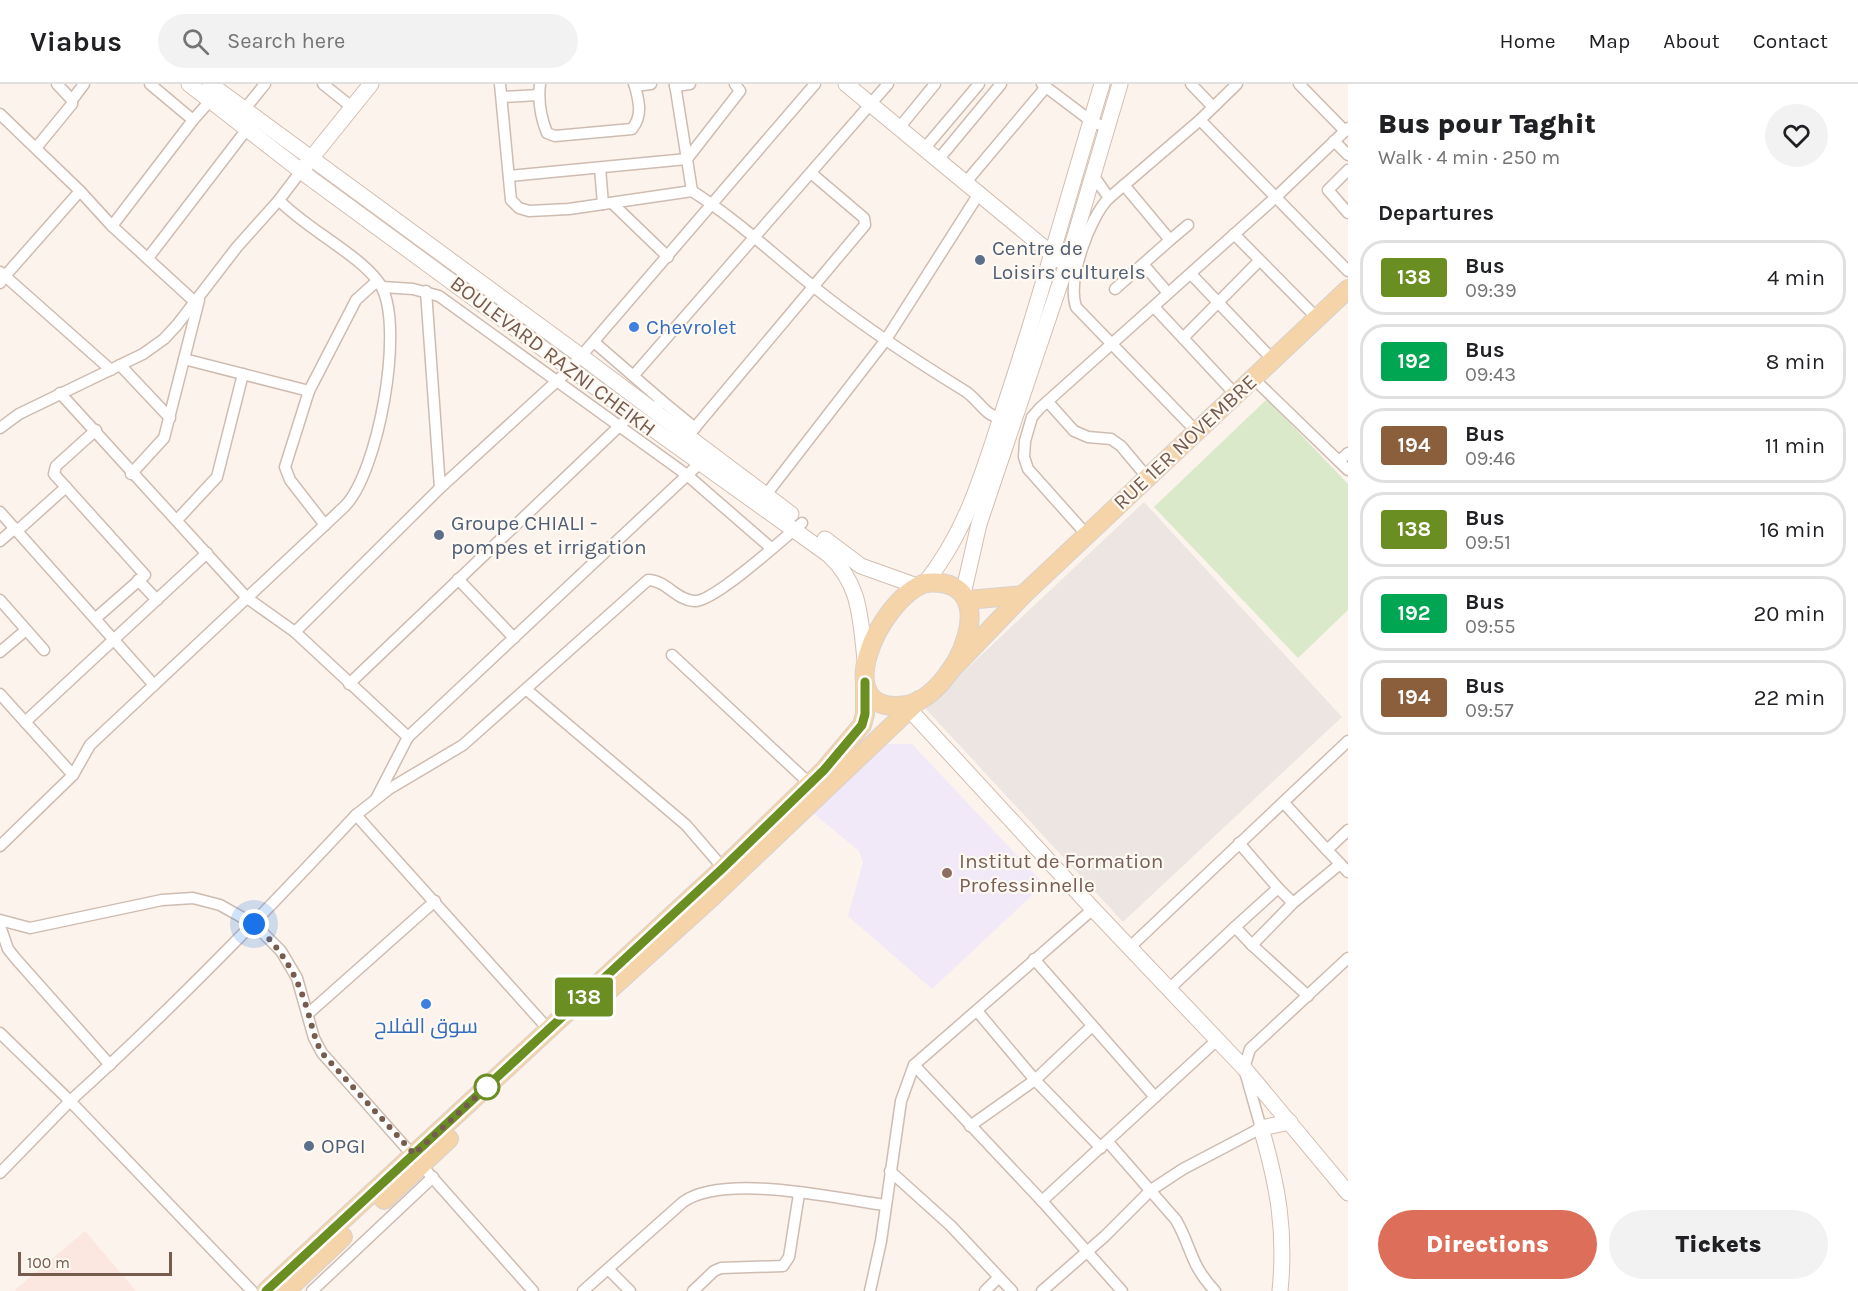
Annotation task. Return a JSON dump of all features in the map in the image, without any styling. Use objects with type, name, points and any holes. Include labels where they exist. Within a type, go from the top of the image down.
[{"type":"main road","name":"BOULEVARD RAZNI CHEIKH","points":[[189,84],[247,129],[306,166],[581,357],[658,406],[691,433],[765,496],[850,577],[859,609],[866,659]]},
{"type":"main road","name":"BOULEVARD RAZNI CHEIKH","points":[[210,84],[244,110],[306,166],[570,369],[699,464],[861,566],[921,584]]},
{"type":"main road","points":[[306,166],[371,84]]},
{"type":"main road","points":[[286,1291],[318,1274],[549,1030],[723,868],[808,783],[824,770],[862,725],[865,714],[866,659],[878,627],[890,611],[921,584],[941,562],[972,505],[1052,257],[1102,84]]},
{"type":"main road","points":[[266,1291],[423,1165],[712,897],[908,704],[949,672],[969,631],[970,616],[965,597],[980,524],[1067,263],[1119,84]]},
{"type":"main road","points":[[854,87],[871,105],[980,192],[1052,257],[1067,263]]},
{"type":"main road","name":"RUE 1ER NOVEMBRE","points":[[949,672],[1086,534],[1348,289]]},
{"type":"main road","points":[[921,584],[941,584],[965,597],[1023,595]]},
{"type":"main road","points":[[865,682],[868,691],[877,700],[908,704],[1093,909],[1244,1068],[1348,1193]]},
{"type":"main road","points":[[1280,1291],[1284,1252],[1281,1210],[1261,1128],[1290,1122]]},
{"type":"street","points":[[57,84],[72,100]]},
{"type":"street","points":[[36,148],[70,109],[72,100],[84,84]]},
{"type":"street","points":[[150,84],[193,120]]},
{"type":"street","points":[[244,110],[265,84]]},
{"type":"street","points":[[323,84],[353,108]]},
{"type":"street","points":[[500,84],[511,200],[519,208],[529,211],[569,210],[692,191],[714,205],[814,287],[885,341],[973,396],[992,417],[1000,418]]},
{"type":"street","points":[[502,97],[539,89],[544,127],[550,135],[632,129],[638,122],[640,109],[634,85],[651,84]]},
{"type":"street","points":[[690,84],[675,85],[692,191]]},
{"type":"street","points":[[508,176],[687,159],[740,91],[735,84]]},
{"type":"street","points":[[296,632],[440,488],[570,369],[714,205],[815,84]]},
{"type":"street","points":[[634,375],[888,84]]},
{"type":"street","points":[[899,128],[935,84]]},
{"type":"street","points":[[924,149],[979,84]]},
{"type":"street","points":[[938,160],[1001,84]]},
{"type":"street","points":[[1191,84],[1213,107]]},
{"type":"street","points":[[1196,431],[1076,307],[1073,293],[1093,218],[1109,198],[1200,120],[1237,84]]},
{"type":"street","points":[[1086,534],[1028,469],[1024,457],[1032,417],[1111,343],[1277,196],[1346,130],[1299,84]]},
{"type":"street","points":[[966,182],[1044,86],[1091,121],[1107,129]]},
{"type":"street","points":[[112,226],[210,101]]},
{"type":"street","points":[[0,114],[80,191],[112,226],[197,299]]},
{"type":"street","points":[[1200,120],[1348,271]]},
{"type":"street","points":[[148,258],[247,129]]},
{"type":"street","points":[[1334,141],[1348,155]]},
{"type":"street","points":[[0,428],[19,414],[143,354],[164,339],[237,247],[306,166]]},
{"type":"street","points":[[600,168],[608,204],[668,257]]},
{"type":"street","points":[[1348,170],[1328,190],[1348,213]]},
{"type":"street","points":[[691,433],[865,225],[864,218],[811,173]]},
{"type":"street","points":[[1093,175],[1109,198]]},
{"type":"street","points":[[1124,185],[1170,240]]},
{"type":"street","points":[[80,191],[2,277],[115,368],[170,418]]},
{"type":"street","points":[[765,496],[885,341],[980,192]]},
{"type":"street","points":[[0,846],[73,775],[90,745],[325,525],[351,500],[357,490],[382,412],[390,358],[380,284],[359,262],[298,220],[279,200]]},
{"type":"street","points":[[1115,289],[1188,225]]},
{"type":"street","points":[[1234,234],[1317,318]]},
{"type":"street","points":[[1183,338],[1259,261]]},
{"type":"street","points":[[1143,264],[1168,293]]},
{"type":"street","points":[[1191,274],[1272,359]]},
{"type":"street","points":[[325,525],[290,480],[285,467],[309,391],[356,300],[380,284],[426,291],[439,296],[687,475],[771,548]]},
{"type":"street","points":[[426,291],[440,488]]},
{"type":"street","points":[[131,474],[164,438],[197,299]]},
{"type":"street","points":[[1154,307],[1235,394]]},
{"type":"street","points":[[594,342],[634,375],[658,406]]},
{"type":"street","points":[[184,359],[309,391]]},
{"type":"street","points":[[177,520],[217,477],[243,374]]},
{"type":"street","points":[[1253,378],[1348,470]]},
{"type":"street","points":[[60,393],[96,430],[131,474],[177,520],[247,598],[296,632],[408,737]]},
{"type":"street","points":[[1048,402],[1074,431],[1088,437],[1111,439],[1121,446],[1147,477]]},
{"type":"street","points":[[349,684],[632,414]]},
{"type":"street","points":[[96,430],[54,469],[54,474],[144,570],[145,575],[96,618]]},
{"type":"street","points":[[1339,461],[1348,453]]},
{"type":"street","points":[[375,801],[408,737],[699,464]]},
{"type":"street","points":[[0,541],[66,487]]},
{"type":"street","points":[[0,512],[154,685]]},
{"type":"street","points":[[0,1173],[70,1101],[254,924],[356,815],[433,761],[463,745],[648,580],[662,584],[678,597],[700,602],[711,598],[798,526]]},
{"type":"street","points":[[25,722],[207,553]]},
{"type":"street","points":[[458,579],[514,638]]},
{"type":"street","points":[[138,580],[157,600]]},
{"type":"street","points":[[0,600],[44,650]]},
{"type":"street","points":[[0,652],[26,630]]},
{"type":"street","points":[[672,655],[808,783]]},
{"type":"street","points":[[527,690],[686,825],[723,868]]},
{"type":"street","points":[[0,694],[73,775]]},
{"type":"street","points":[[1129,948],[1348,741]]},
{"type":"street","points":[[1252,945],[1293,903],[1344,868],[1284,802]]},
{"type":"street","points":[[356,815],[549,1030]]},
{"type":"street","points":[[1327,850],[1348,830]]},
{"type":"street","points":[[1239,843],[1293,903]]},
{"type":"street","points":[[1169,989],[1278,888]]},
{"type":"street","points":[[0,921],[30,928],[162,900],[193,898],[219,905],[254,924],[271,940],[288,963],[309,1013],[314,1038],[322,1053],[532,1291]]},
{"type":"street","points":[[309,1013],[435,901]]},
{"type":"street","points":[[870,1291],[881,1241],[884,1205],[901,1101],[914,1065],[1093,909]]},
{"type":"street","points":[[0,926],[8,949],[110,1065]]},
{"type":"street","points":[[1235,927],[1308,996]]},
{"type":"street","points":[[1042,1291],[1087,1252],[1151,1190],[1183,1169],[1261,1128],[1244,1068],[1252,1046],[1348,958]]},
{"type":"street","points":[[1034,959],[1091,1027],[1155,1097]]},
{"type":"street","points":[[977,1011],[1035,1080],[1151,1190],[1176,1220],[1184,1234],[1197,1270],[1215,1291]]},
{"type":"street","points":[[970,1126],[1035,1080],[1091,1027]]},
{"type":"street","points":[[0,1033],[70,1101],[252,1291]]},
{"type":"street","points":[[1042,1201],[1217,1040]]},
{"type":"street","points":[[914,1065],[1042,1201],[1122,1291]]},
{"type":"street","points":[[890,1171],[951,1226],[1012,1291]]},
{"type":"street","points":[[583,1291],[683,1202],[702,1191],[741,1188],[884,1205]]},
{"type":"street","points":[[693,1291],[714,1271],[721,1268],[783,1266],[789,1257],[799,1194]]},
{"type":"street","points":[[608,1269],[630,1291]]},
{"type":"street","points":[[312,1291],[318,1274]]},
{"type":"street","points":[[985,1291],[998,1278]]},
{"type":"shaded area","points":[[1144,502],[1342,717],[1123,922],[925,708]]},
{"type":"shaded area","name":"Institut de Formation Professinnelle","points":[[885,744],[912,744],[1044,884],[932,989],[848,916],[863,862],[859,851],[813,813]]},
{"type":"shaded area","points":[[85,1231],[136,1291],[14,1291]]},
{"type":"green space","points":[[1267,399],[1348,484],[1348,610],[1298,658],[1154,507]]},
{"type":"bus line","name":"138","points":[[266,1291],[723,868],[808,783],[824,770],[862,725],[865,714],[865,682]]},
{"type":"place","name":"Centre de Loisirs culturels","points":[[980,260]]},
{"type":"place","name":"Chevrolet","points":[[634,327]]},
{"type":"place","name":"Groupe CHIALI - pompes et irrigation","points":[[439,535]]},
{"type":"place","name":"Institut de Formation Professinnelle","points":[[947,873]]},
{"type":"place","name":"سوق الفلاح","points":[[426,1004]]},
{"type":"place","name":"OPGI","points":[[309,1146]]},
{"type":"route","points":[[254,924],[281,951],[297,978],[309,1013],[314,1038],[322,1053],[414,1154],[487,1087]]}]
